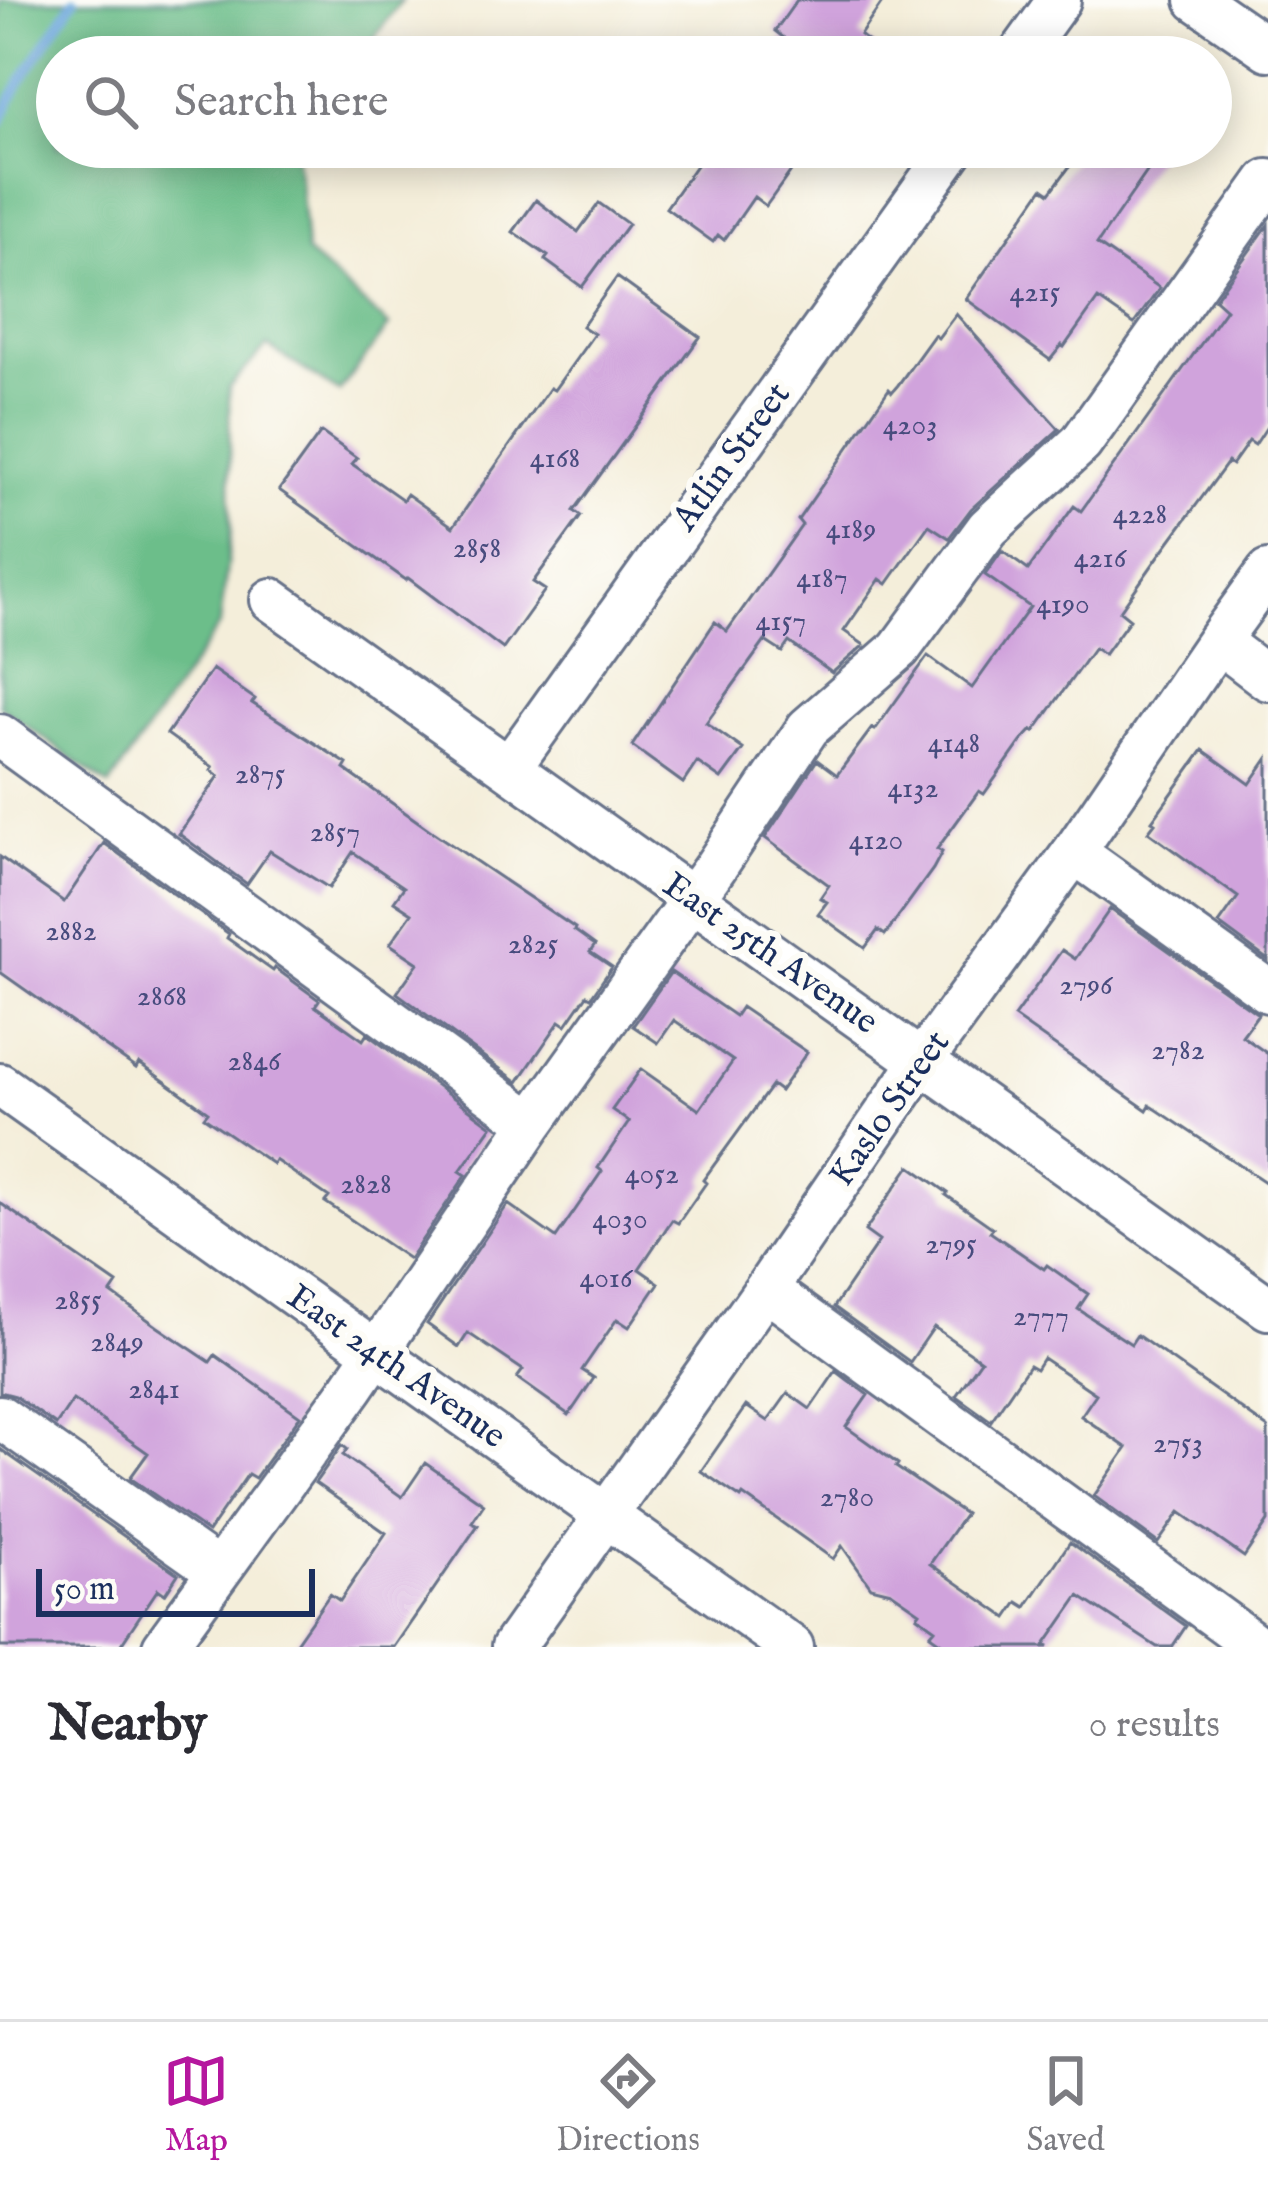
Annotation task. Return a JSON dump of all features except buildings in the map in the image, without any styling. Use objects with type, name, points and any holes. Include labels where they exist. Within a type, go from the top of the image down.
[{"type":"street","points":[[1033,36],[1059,0]]},
{"type":"street","points":[[1197,0],[1268,50]]},
{"type":"street","name":"Atlin Street","points":[[510,767],[939,168]]},
{"type":"street","points":[[164,1647],[375,1354],[808,728],[898,649],[988,528],[1081,443],[1268,181]]},
{"type":"street","name":"Kaslo Street","points":[[513,1647],[1268,572]]},
{"type":"street","name":"East 25th Avenue","points":[[272,600],[1268,1308]]},
{"type":"street","points":[[1218,640],[1268,679]]},
{"type":"street","points":[[0,736],[532,1123]]},
{"type":"street","points":[[1074,852],[1268,991]]},
{"type":"street","name":"East 24th Avenue","points":[[0,1085],[792,1647]]},
{"type":"street","points":[[766,1289],[1258,1647]]},
{"type":"street","points":[[0,1417],[217,1570]]},
{"type":"green space","points":[[0,0],[402,0],[375,36],[36,36],[36,168],[297,168],[306,252],[389,326],[339,392],[267,346],[229,387],[231,532],[220,624],[109,786],[0,706]]},
{"type":"waterway","points":[[50,36],[74,0]]},
{"type":"waterway","points":[[0,122],[36,58]]}]
